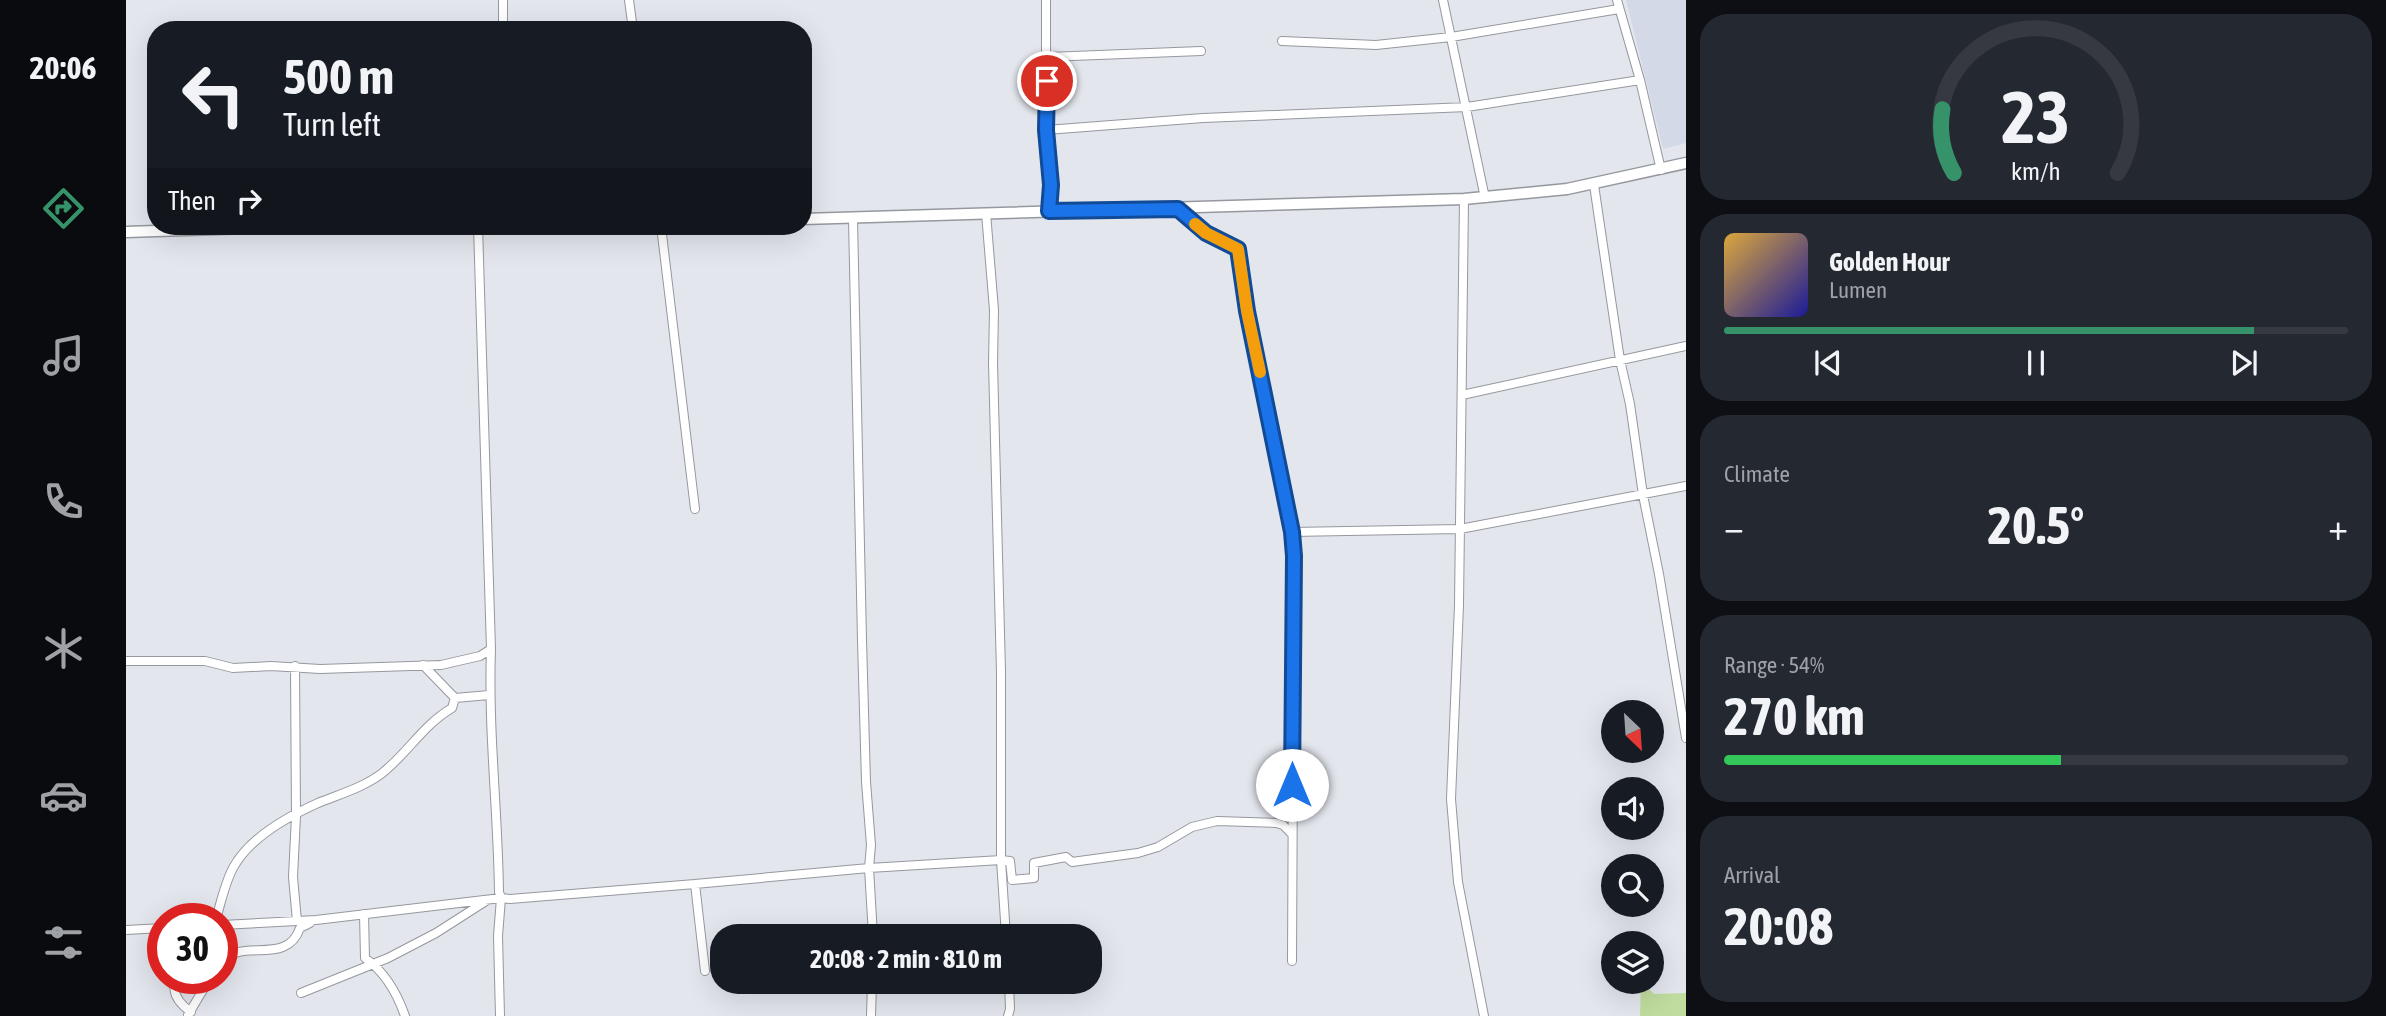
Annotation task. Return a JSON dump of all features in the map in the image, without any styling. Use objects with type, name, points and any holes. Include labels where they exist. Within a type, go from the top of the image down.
[{"type":"street","points":[[503,0],[503,21]]},
{"type":"street","points":[[629,0],[632,21]]},
{"type":"street","points":[[1046,0],[1046,130],[1051,185],[1049,211]]},
{"type":"street","points":[[1443,0],[1485,198]]},
{"type":"street","points":[[1282,41],[1376,45],[1451,37],[1618,5],[1640,80],[1661,170]]},
{"type":"street","points":[[1047,57],[1201,51]]},
{"type":"street","points":[[1046,130],[1203,118],[1467,107],[1640,80]]},
{"type":"street","points":[[812,219],[1485,198],[1594,185],[1686,163]]},
{"type":"street","points":[[1594,185],[1620,360],[1630,404],[1643,495],[1686,738]]},
{"type":"street","points":[[1464,199],[1459,605],[1451,799],[1458,882],[1484,1016]]},
{"type":"street","points":[[1178,209],[1206,233],[1238,249],[1247,311],[1292,532],[1292,961]]},
{"type":"street","points":[[986,213],[994,310],[1002,697],[1001,860],[1005,924]]},
{"type":"street","points":[[853,219],[862,640],[872,924]]},
{"type":"street","points":[[126,233],[147,232]]},
{"type":"street","points":[[478,235],[491,649],[489,695],[501,898],[498,936],[500,1016]]},
{"type":"street","points":[[662,235],[695,509]]},
{"type":"street","points":[[1462,395],[1686,346]]},
{"type":"street","points":[[1292,532],[1460,529],[1686,486]]},
{"type":"street","points":[[126,661],[205,661],[233,668],[295,666],[320,669],[441,665],[480,656],[491,649]]},
{"type":"street","points":[[423,665],[455,698]]},
{"type":"street","points":[[295,666],[296,816],[293,877],[297,921]]},
{"type":"street","points":[[455,698],[489,695]]},
{"type":"street","points":[[221,903],[234,866],[268,831],[316,804],[366,784],[383,772],[406,752],[429,724],[452,708],[455,698]]},
{"type":"street","points":[[238,924],[316,920],[501,898],[695,884],[869,867],[1001,860],[1010,861],[1012,880],[1034,878],[1034,863],[1041,860],[1066,857],[1072,863],[1138,853],[1158,847],[1203,823],[1260,821],[1283,825],[1292,834]]},
{"type":"street","points":[[695,884],[705,971]]},
{"type":"street","points":[[301,993],[374,963],[436,933],[489,900]]},
{"type":"street","points":[[363,915],[365,958],[374,963],[391,984],[405,1016]]},
{"type":"street","points":[[238,953],[287,947],[296,938],[300,928],[316,920]]},
{"type":"street","points":[[126,930],[147,929]]},
{"type":"street","points":[[176,994],[189,1014],[199,994]]},
{"type":"street","points":[[871,1016],[872,994]]},
{"type":"street","points":[[1008,1016],[1009,994]]},
{"type":"shaded area","points":[[1626,0],[1686,0],[1686,143],[1663,149]]},
{"type":"green space","points":[[1686,993],[1686,1016],[1640,1016],[1641,994]]},
{"type":"slow traffic","points":[[1195,224],[1206,233],[1238,249],[1260,372]]},
{"type":"route","points":[[1047,81],[1046,130],[1051,185],[1049,211],[1178,209],[1206,233],[1238,249],[1247,311],[1292,532],[1292,785]]}]
